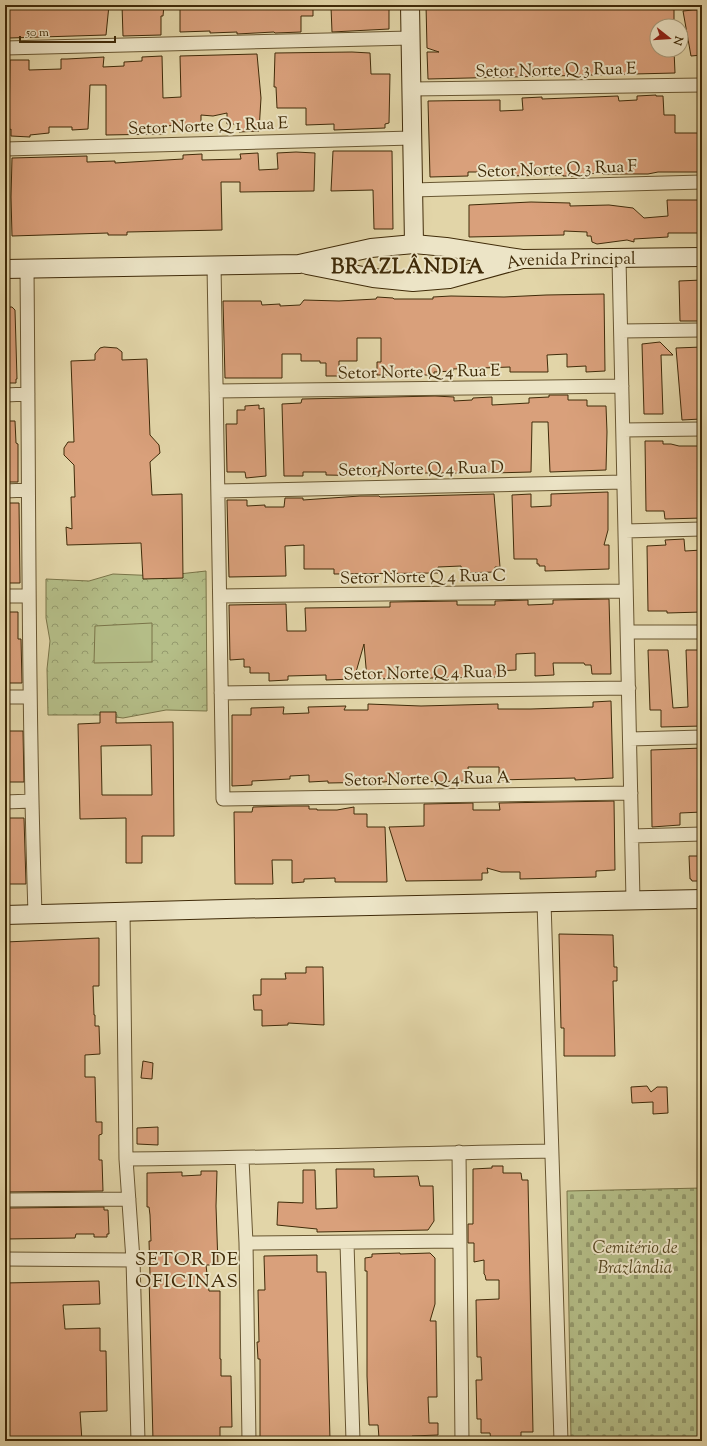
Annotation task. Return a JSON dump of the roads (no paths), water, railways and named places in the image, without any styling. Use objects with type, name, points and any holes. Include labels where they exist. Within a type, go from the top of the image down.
[{"type":"street","points":[[410,5],[414,244]]},
{"type":"street","points":[[5,48],[411,38]]},
{"type":"street","name":"Setor Norte Q 3 Rua E","points":[[411,89],[702,85]]},
{"type":"street","name":"Setor Norte Q 1 Rua E","points":[[5,149],[412,138]]},
{"type":"street","name":"Setor Norte Q 3 Rua F","points":[[413,190],[702,182]]},
{"type":"street","points":[[5,269],[299,264],[371,248],[414,244],[446,247],[522,259]]},
{"type":"street","points":[[446,247],[455,255],[457,262],[456,268],[449,279]]},
{"type":"street","points":[[371,248],[364,264],[365,271],[373,278]]},
{"type":"street","name":"Avenida Principal","points":[[299,264],[373,278],[412,282],[449,279],[522,259],[702,257]]},
{"type":"street","points":[[619,259],[633,900]]},
{"type":"street","points":[[214,266],[221,693]]},
{"type":"street","points":[[27,269],[30,697],[35,914]]},
{"type":"street","points":[[621,331],[702,330]]},
{"type":"street","name":"Setor Norte Q 4 Rua E","points":[[216,391],[622,386]]},
{"type":"street","points":[[5,394],[28,394]]},
{"type":"street","points":[[623,430],[702,429]]},
{"type":"street","name":"Setor Norte Q 4 Rua D","points":[[218,491],[624,482]]},
{"type":"street","points":[[5,491],[28,490]]},
{"type":"street","points":[[625,531],[702,530]]},
{"type":"street","name":"Setor Norte Q 4 Rua C","points":[[220,596],[626,591]]},
{"type":"street","points":[[5,596],[29,596]]},
{"type":"street","points":[[628,632],[702,632]]},
{"type":"street","name":"Setor Norte Q 4 Rua B","points":[[221,693],[629,688]]},
{"type":"street","name":"Setor Norte Q 4 Rua A","points":[[221,693],[223,799],[631,793]]},
{"type":"street","points":[[5,697],[30,697]]},
{"type":"street","points":[[630,739],[702,737]]},
{"type":"street","points":[[5,802],[32,801]]},
{"type":"street","points":[[632,836],[702,834]]},
{"type":"street","points":[[5,915],[123,911],[702,899]]},
{"type":"street","points":[[544,902],[561,1441]]},
{"type":"street","points":[[123,911],[126,1160],[133,1260],[138,1441]]},
{"type":"street","points":[[126,1160],[242,1159],[459,1152],[551,1151]]},
{"type":"street","points":[[459,1152],[462,1441]]},
{"type":"street","points":[[242,1159],[246,1243],[248,1441]]},
{"type":"street","points":[[5,1200],[129,1199]]},
{"type":"street","points":[[246,1243],[460,1241]]},
{"type":"street","points":[[347,1243],[353,1441]]},
{"type":"street","points":[[5,1258],[133,1260]]},
{"type":"district","name":"BRAZLÂNDIA","points":[[408,266]]},
{"type":"district","name":"SETOR DE OFICINAS","points":[[187,1269]]},
{"type":"park label","name":"Cemitério de Brazlândia","points":[[635,1257]]}]
